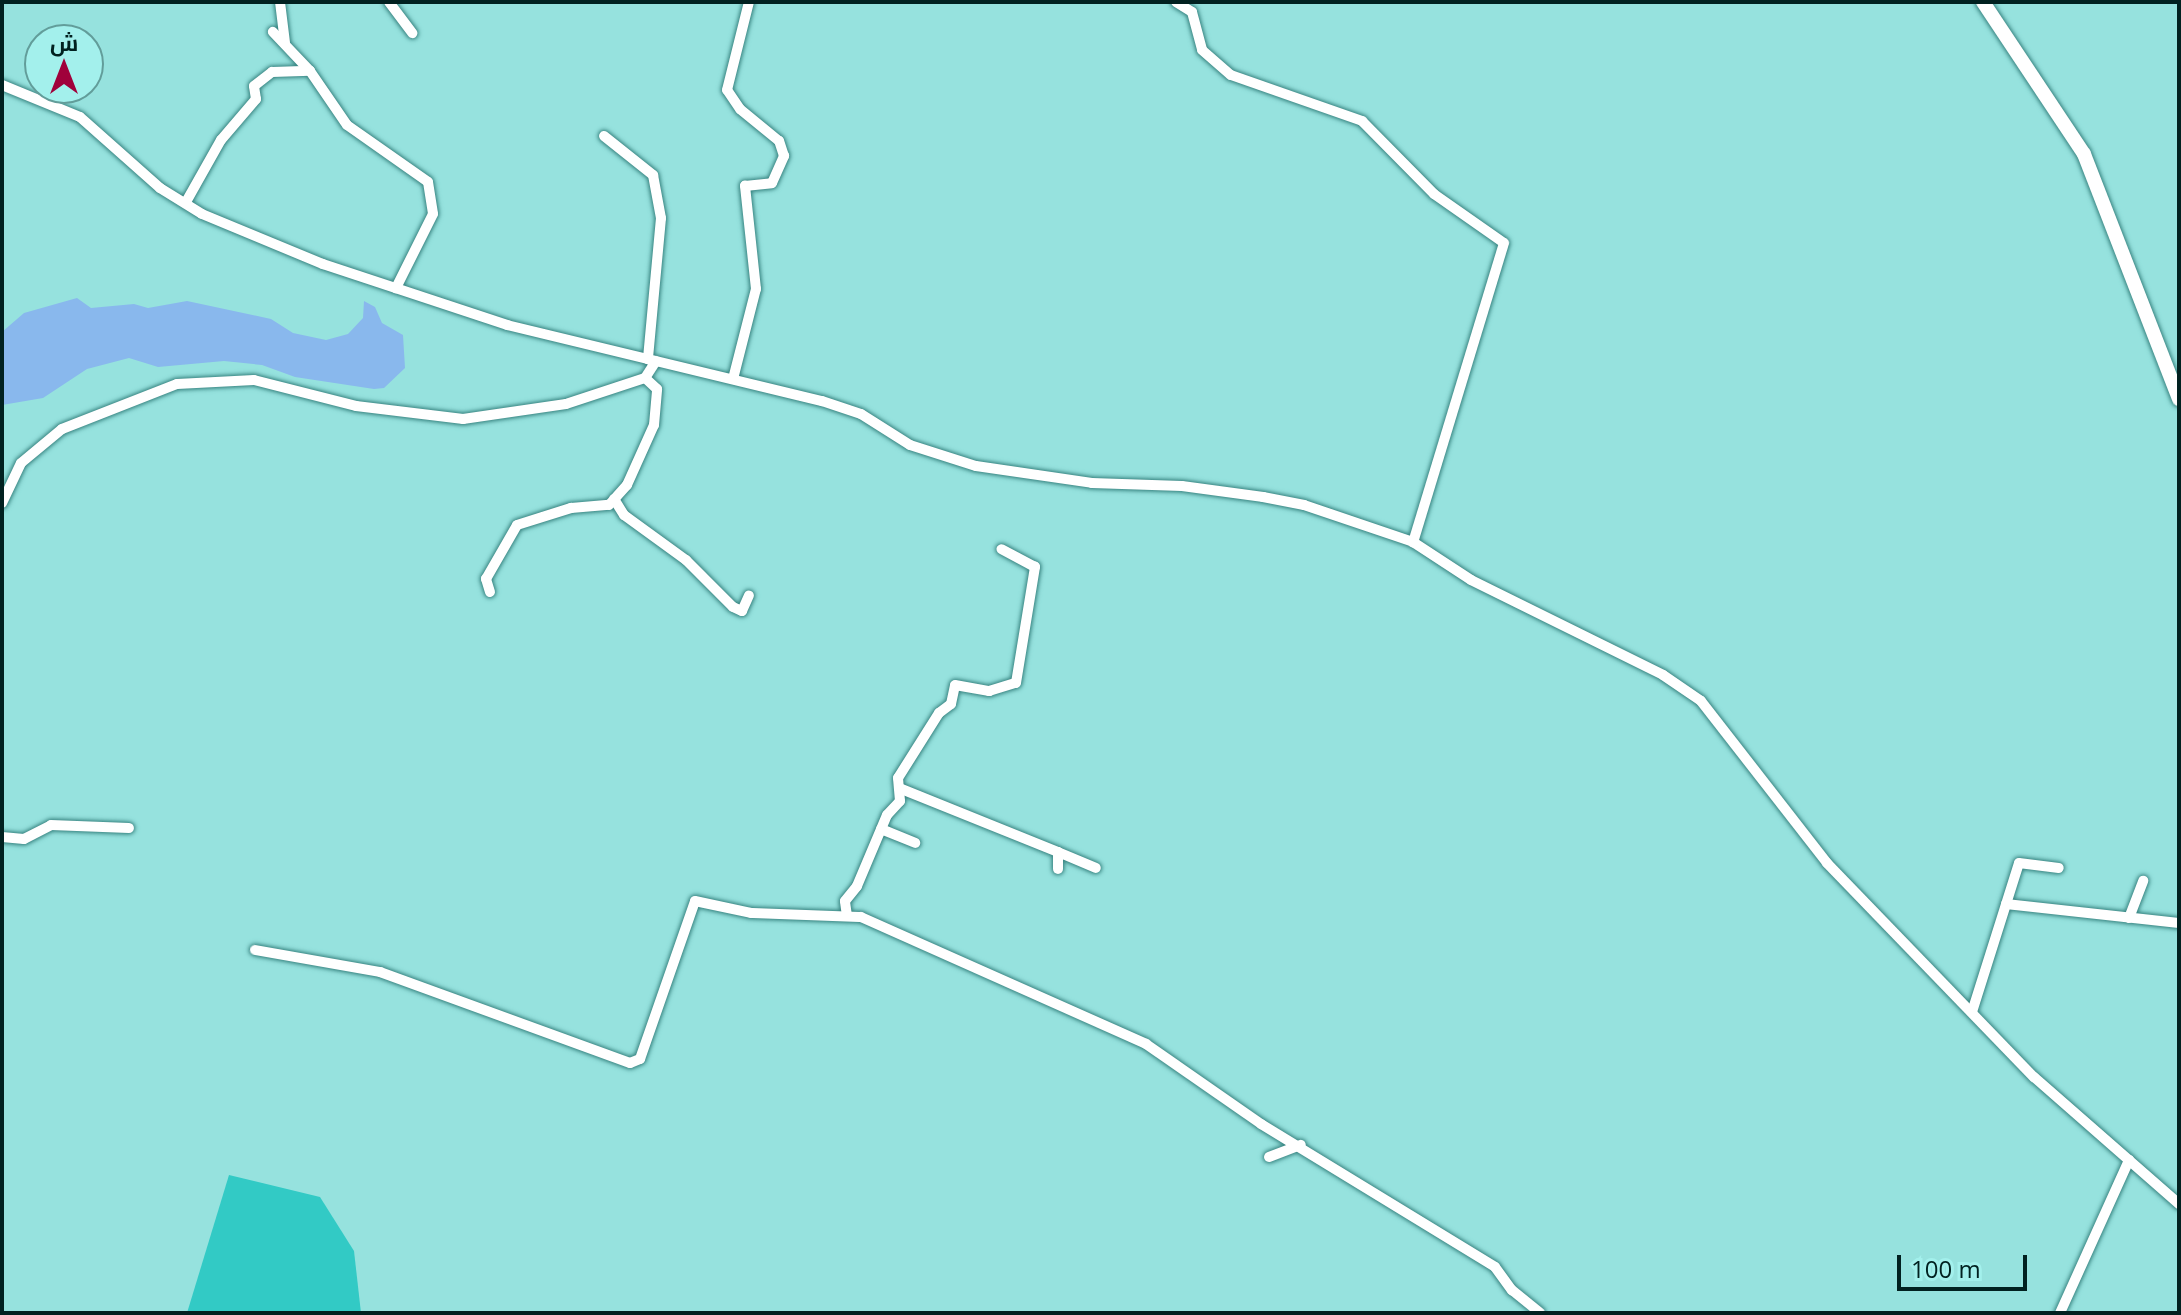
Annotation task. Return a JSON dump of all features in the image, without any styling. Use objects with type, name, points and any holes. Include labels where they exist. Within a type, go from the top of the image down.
[{"type":"street","points":[[280,2],[285,45]]},
{"type":"street","points":[[389,2],[412,33]]},
{"type":"street","points":[[733,379],[756,289],[745,186],[772,183],[784,156],[779,141],[740,109],[727,90],[749,2]]},
{"type":"street","points":[[1176,2],[1192,12],[1202,50],[1231,75],[1362,121],[1434,194],[1504,243],[1413,542]]},
{"type":"street","points":[[1983,2],[2084,154],[2179,399]]},
{"type":"street","points":[[273,32],[310,71],[347,125],[428,182],[433,214],[396,288]]},
{"type":"street","points":[[186,202],[221,140],[256,99],[254,86],[272,72],[310,71]]},
{"type":"street","points":[[2,85],[80,117],[160,188],[202,214],[323,264],[507,325],[733,379],[861,414],[910,445],[976,466],[1092,483],[1182,486],[1263,497],[1304,505],[1413,542],[1471,580],[1663,675],[1701,701],[1827,863],[2034,1077],[2179,1204]]},
{"type":"street","points":[[604,136],[653,175],[661,218],[652,360],[645,378]]},
{"type":"street","points":[[490,592],[486,579],[517,525],[571,508],[609,505],[627,485],[654,425],[657,389],[645,378]]},
{"type":"street","points":[[2,503],[21,463],[62,429],[177,384],[254,380],[356,406],[463,419],[566,404],[645,378]]},
{"type":"street","points":[[614,499],[624,515],[686,560],[733,607],[742,611],[749,595]]},
{"type":"street","points":[[847,916],[845,901],[857,886],[881,829],[900,801],[898,778],[939,713],[951,704],[955,685],[989,691],[1016,683],[1035,567],[1001,549]]},
{"type":"street","points":[[899,788],[1096,868]]},
{"type":"street","points":[[2,837],[24,839],[51,825],[129,828]]},
{"type":"street","points":[[881,829],[915,843]]},
{"type":"street","points":[[1058,852],[1058,869]]},
{"type":"street","points":[[1972,1012],[2019,863],[2059,868]]},
{"type":"street","points":[[2129,918],[2143,881]]},
{"type":"street","points":[[255,950],[380,972],[524,1029],[630,1063],[640,1059],[695,901],[751,913],[847,916],[939,948],[1146,1044],[1261,1124],[1301,1145],[1495,1267],[1512,1290],[1540,1313]]},
{"type":"street","points":[[2006,904],[2179,923]]},
{"type":"street","points":[[1269,1157],[1301,1145]]},
{"type":"street","points":[[2060,1313],[2129,1160]]},
{"type":"shaded area","points":[[77,298],[91,308],[134,304],[148,308],[187,301],[271,319],[293,333],[326,340],[348,334],[363,318],[364,301],[375,307],[382,323],[403,335],[405,368],[384,388],[374,389],[295,377],[262,365],[224,361],[158,367],[129,358],[87,369],[43,398],[2,405],[2,332],[24,313]]},
{"type":"shaded area","points":[[229,1175],[320,1197],[354,1251],[361,1313],[187,1313]]}]
